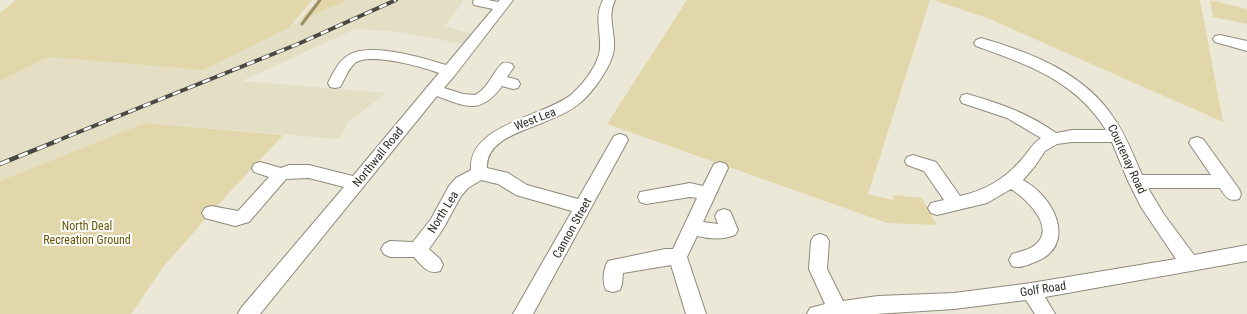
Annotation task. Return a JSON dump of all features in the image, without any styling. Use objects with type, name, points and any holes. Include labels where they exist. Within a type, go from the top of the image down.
[{"type":"street","name":"West Lea","points":[[479,173],[478,161],[482,152],[495,138],[509,128],[546,116],[561,108],[577,97],[603,64],[614,46],[604,16],[606,5],[610,0]]},
{"type":"street","points":[[479,2],[504,3]]},
{"type":"street","name":"Northwall Road","points":[[248,314],[274,285],[450,72],[504,3]]},
{"type":"street","points":[[1220,39],[1247,46]]},
{"type":"street","name":"Courtenay Road","points":[[982,43],[1041,65],[1068,80],[1090,98],[1106,116],[1118,136],[1136,181],[1147,202],[1168,236],[1190,264]]},
{"type":"street","points":[[335,83],[345,64],[353,57],[367,54],[415,60],[450,72]]},
{"type":"street","points":[[435,90],[469,102],[476,102],[485,98],[507,67]]},
{"type":"street","points":[[499,80],[513,84]]},
{"type":"street","points":[[966,98],[1014,114],[1031,123],[1053,140]]},
{"type":"street","points":[[937,208],[981,198],[1012,180],[1029,162],[1039,148],[1053,140],[1072,136],[1118,136]]},
{"type":"street","name":"Cannon Street","points":[[523,314],[584,208],[620,140]]},
{"type":"street","points":[[1136,181],[1228,188],[1207,152]]},
{"type":"street","points":[[913,161],[932,160],[956,204]]},
{"type":"street","points":[[260,168],[281,174]]},
{"type":"street","points":[[696,314],[678,257],[720,168]]},
{"type":"street","points":[[211,213],[235,218],[244,217],[281,174],[287,172],[320,173],[356,184]]},
{"type":"street","points":[[479,173],[502,178],[522,190],[584,208]]},
{"type":"street","name":"North Lea","points":[[418,250],[437,224],[455,191],[462,183],[479,173]]},
{"type":"street","points":[[1012,180],[1034,197],[1047,214],[1051,229],[1050,241],[1042,250],[1024,253]]},
{"type":"street","points":[[646,197],[690,190],[708,194]]},
{"type":"street","points":[[691,227],[713,232],[729,230],[724,216]]},
{"type":"street","points":[[820,241],[818,269],[848,311]]},
{"type":"street","points":[[390,249],[418,250],[434,265]]},
{"type":"street","name":"Golf Road","points":[[817,314],[848,311],[878,305],[965,300],[1031,291],[1247,253]]},
{"type":"street","points":[[613,284],[614,267],[678,257]]},
{"type":"street","points":[[1031,291],[1045,314]]},
{"type":"shaded area","points":[[348,0],[464,0],[445,26],[475,35],[467,45],[401,32],[355,29],[242,81],[386,93],[348,122],[339,139],[145,123],[0,181],[0,81],[48,57],[203,70],[290,27],[299,21]]},
{"type":"green space","points":[[16,0],[312,0],[290,27],[203,70],[48,57],[0,81],[0,13]]},
{"type":"green space","points":[[319,0],[348,0],[299,21]]},
{"type":"green space","points":[[687,0],[930,0],[868,194],[893,200],[894,195],[922,198],[937,225],[887,223],[607,124]]},
{"type":"green space","points":[[933,0],[1200,0],[1223,122],[987,18]]},
{"type":"green space","points":[[1210,0],[1247,9],[1247,24],[1213,17]]},
{"type":"green space","name":"North Deal Recreation Ground","points":[[145,123],[283,135],[163,267],[131,314],[0,314],[0,181]]},
{"type":"waterway","points":[[302,24],[320,0]]},
{"type":"railway","points":[[54,142],[298,44],[396,0]]},
{"type":"railway","points":[[0,164],[57,141]]}]
